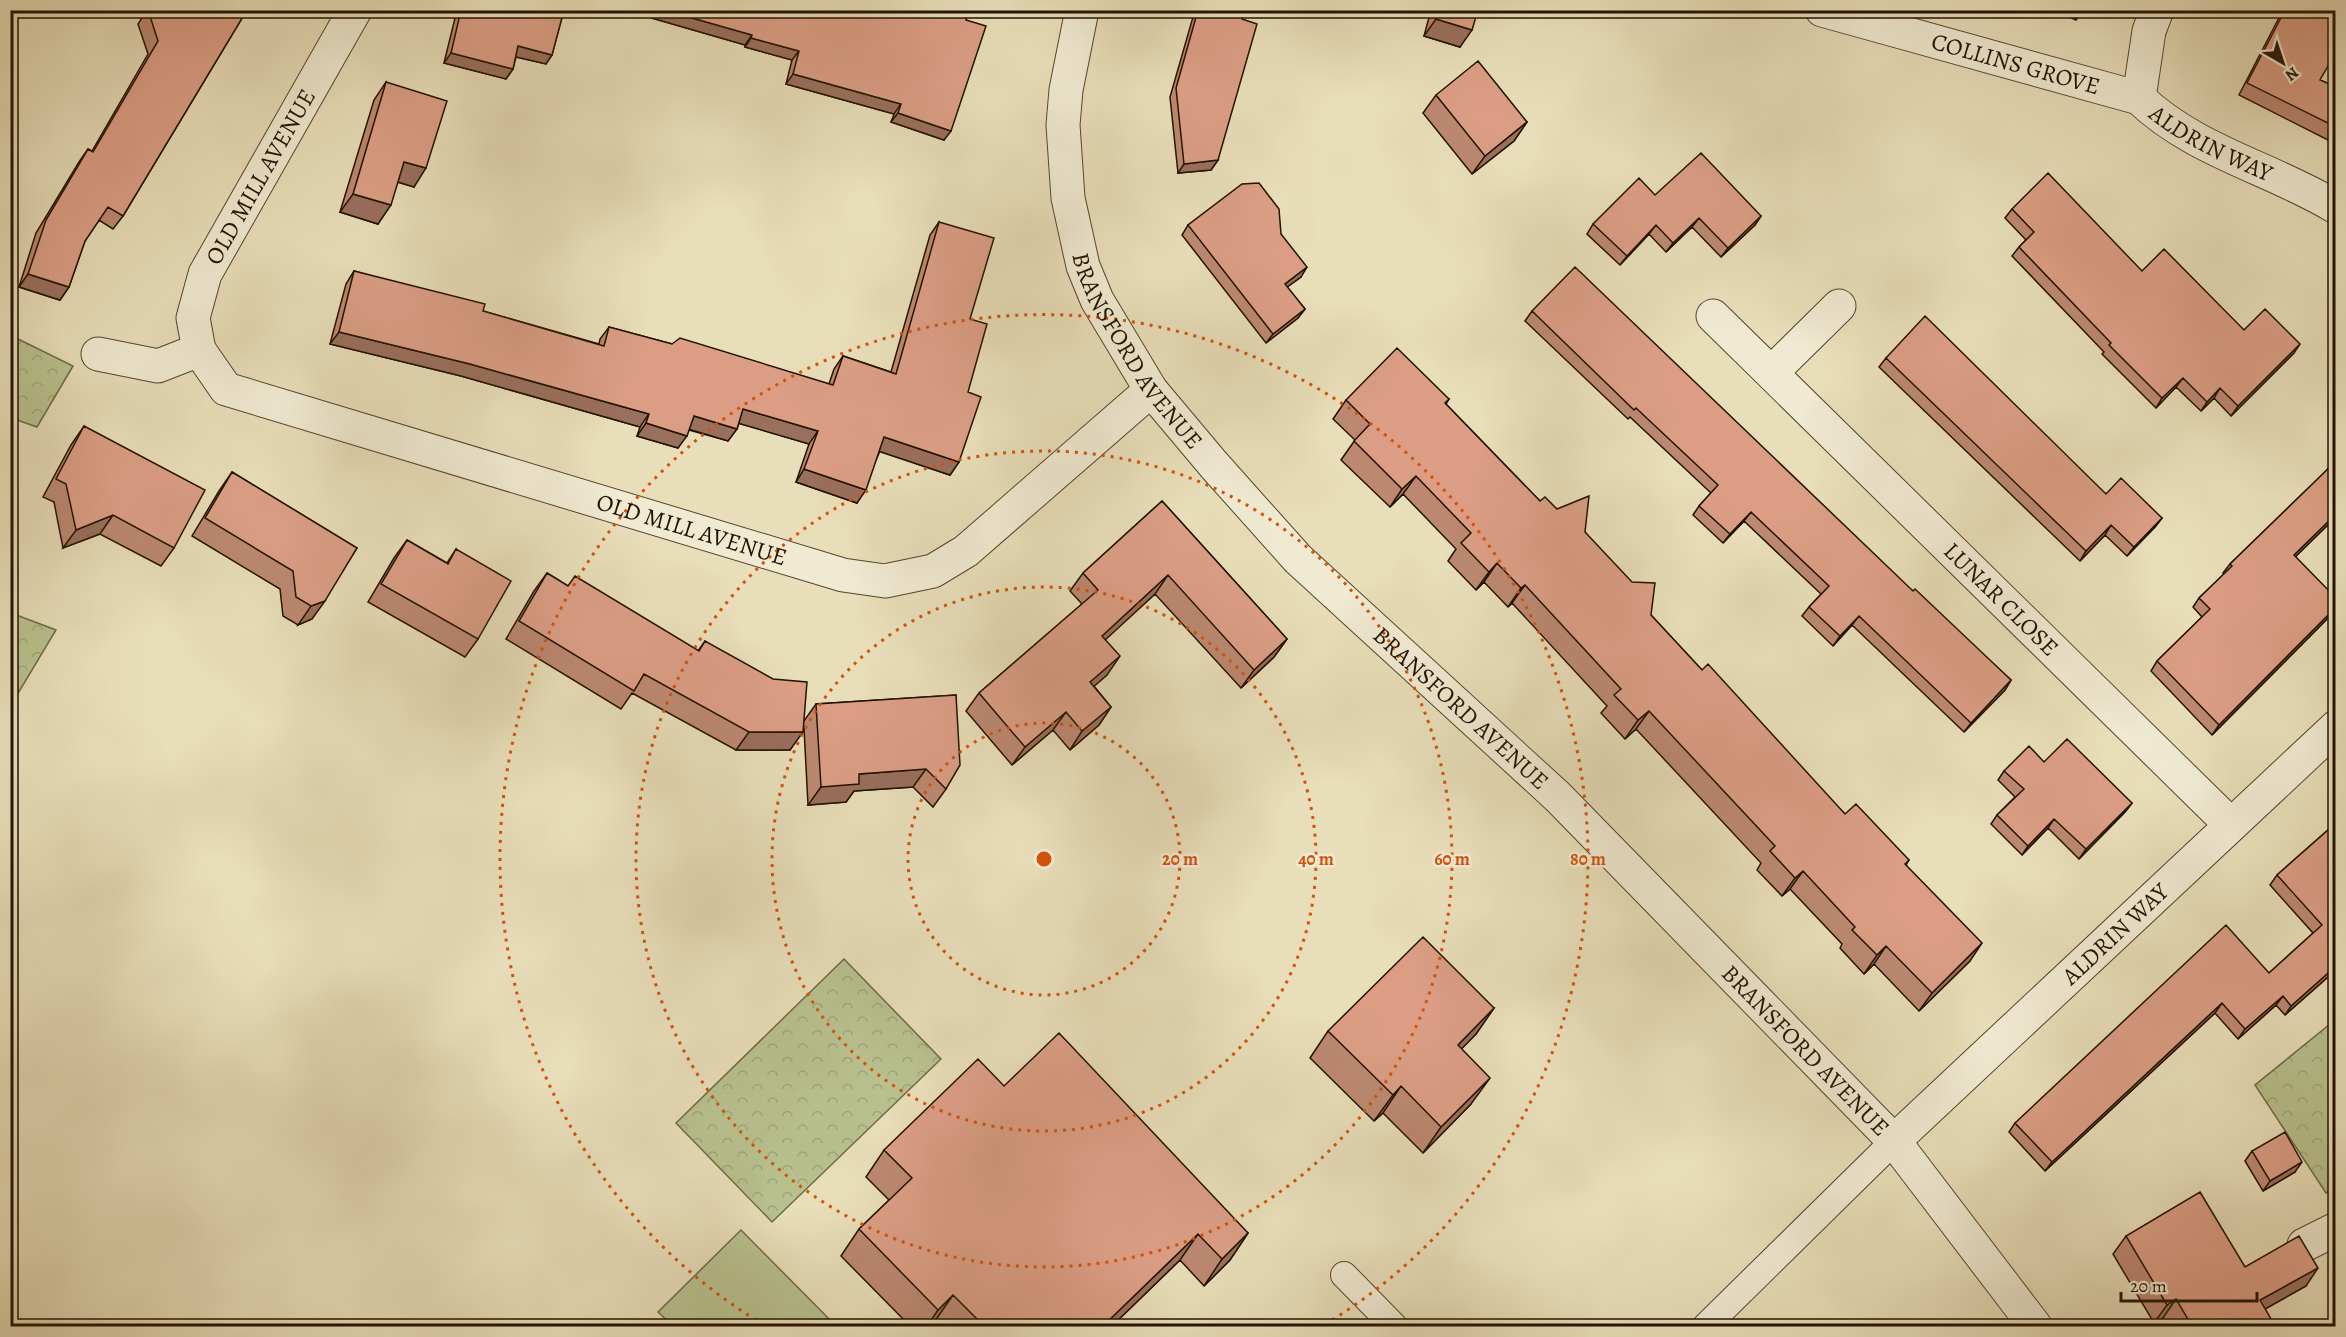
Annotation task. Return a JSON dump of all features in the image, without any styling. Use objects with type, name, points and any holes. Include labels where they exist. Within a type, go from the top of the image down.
[{"type":"street","name":"OLD MILL AVENUE","points":[[355,10],[205,274],[193,318],[199,350],[226,389],[843,575],[885,581],[933,571],[966,551],[1151,390]]},
{"type":"street","name":"BRANSFORD AVENUE","points":[[1082,10],[1066,90],[1063,125],[1068,198],[1083,266],[1097,300],[1151,390],[1214,465],[1299,559],[1558,797],[1894,1141],[2035,1326]]},
{"type":"street","name":"COLLINS GROVE","points":[[1822,10],[2139,98]]},
{"type":"street","name":"ALDRIN WAY","points":[[2157,10],[2149,31],[2139,98],[2161,120],[2210,147],[2336,207]]},
{"type":"street","points":[[1772,372],[1839,306]]},
{"type":"street","name":"LUNAR CLOSE","points":[[1713,316],[2230,824]]},
{"type":"street","points":[[98,354],[158,366],[199,350]]},
{"type":"street","name":"ALDRIN WAY","points":[[1894,1141],[2336,727]]},
{"type":"street","points":[[2304,1245],[2336,1228]]},
{"type":"lane","points":[[1706,1326],[1894,1141]]},
{"type":"lane","points":[[1344,1275],[1394,1326]]},
{"type":"green space","points":[[10,335],[73,366],[37,427],[11,418]]},
{"type":"green space","points":[[10,613],[56,630],[11,705]]},
{"type":"green space","points":[[844,959],[941,1059],[772,1222],[676,1123]]},
{"type":"green space","points":[[2335,1020],[2335,1188],[2326,1193],[2255,1085]]},
{"type":"green space","points":[[741,1230],[836,1326],[673,1326],[658,1312]]},
{"type":"building","points":[[148,10],[247,10],[123,216],[108,207],[85,241],[69,287],[28,274],[46,220],[88,149],[93,152],[158,41]]},
{"type":"building","points":[[461,10],[564,10],[552,55],[518,46],[513,69],[451,53]]},
{"type":"building","points":[[664,10],[968,10],[966,20],[986,26],[951,131],[898,113],[901,104],[793,74],[799,51]]},
{"type":"building","points":[[1198,10],[1245,10],[1242,19],[1257,24],[1218,160],[1184,164],[1176,88]]},
{"type":"building","points":[[1438,10],[1478,10],[1472,30],[1436,19]]},
{"type":"building","points":[[2285,10],[2336,10],[2336,52],[2320,80],[2336,87],[2336,127],[2247,83]]},
{"type":"building","points":[[1478,61],[1527,122],[1485,156],[1436,95]]},
{"type":"building","points":[[386,82],[447,101],[426,168],[404,162],[391,205],[353,194]]},
{"type":"building","points":[[1701,153],[1761,216],[1728,248],[1699,218],[1673,243],[1656,225],[1627,256],[1593,224],[1639,178],[1655,195]]},
{"type":"building","points":[[2048,173],[2142,271],[2164,249],[2244,330],[2265,309],[2300,344],[2238,406],[2220,388],[2207,402],[2183,378],[2162,398],[2109,345],[2111,343],[2019,247],[2034,232],[2012,209]]},
{"type":"building","points":[[1259,183],[1279,209],[1281,234],[1307,267],[1285,284],[1305,309],[1273,334],[1188,225],[1242,184]]},
{"type":"building","points":[[939,222],[994,238],[970,319],[987,324],[968,392],[981,397],[959,462],[884,437],[866,490],[804,469],[818,431],[743,409],[737,429],[694,416],[687,436],[646,423],[649,414],[470,364],[339,332],[354,271],[485,304],[483,311],[604,346],[609,327],[672,344],[680,338],[833,385],[843,356],[896,374]]},
{"type":"building","points":[[1575,267],[1913,591],[1915,589],[2011,680],[1971,723],[1859,616],[1840,636],[1809,607],[1829,586],[1751,512],[1730,534],[1699,506],[1718,485],[1636,408],[1634,410],[1532,311]]},
{"type":"building","points":[[1925,316],[2106,494],[2121,478],[2162,518],[2134,547],[2111,525],[2086,551],[1886,358]]},
{"type":"building","points":[[1397,348],[1449,399],[1445,403],[1540,501],[1545,497],[1557,509],[1589,496],[1585,532],[1632,582],[1655,583],[1651,615],[1702,670],[1708,664],[1845,814],[1856,804],[1909,860],[1905,864],[1982,943],[1932,993],[1886,946],[1877,955],[1852,930],[1855,927],[1803,871],[1795,878],[1770,851],[1775,846],[1649,711],[1638,720],[1614,695],[1621,689],[1525,585],[1521,588],[1497,563],[1489,572],[1461,543],[1471,533],[1416,476],[1402,489],[1354,441],[1370,424],[1346,400]]},
{"type":"building","points":[[84,426],[205,490],[174,548],[113,515],[76,530],[66,484],[56,479]]},
{"type":"building","points":[[2336,458],[2336,514],[2294,555],[2336,598],[2336,607],[2219,725],[2157,661],[2210,609],[2199,598],[2232,566],[2230,564],[2334,463],[2332,462]]},
{"type":"building","points":[[232,472],[357,548],[325,601],[311,606],[296,597],[293,571],[205,518]]},
{"type":"building","points":[[1162,501],[1287,639],[1254,670],[1168,575],[1102,636],[1120,656],[1090,682],[1111,707],[1082,731],[1066,712],[1025,747],[979,693],[1098,590],[1083,573]]},
{"type":"building","points":[[407,540],[448,564],[456,549],[511,581],[478,639],[381,584]]},
{"type":"building","points":[[547,573],[568,586],[575,576],[699,651],[705,641],[773,679],[807,682],[803,732],[749,732],[644,674],[634,691],[519,621]]},
{"type":"building","points":[[956,695],[960,765],[946,789],[926,769],[859,774],[859,784],[821,787],[816,704]]},
{"type":"building","points":[[2067,739],[2132,803],[2086,849],[2054,819],[2028,846],[1997,815],[2024,789],[2004,771],[2029,746],[2044,762]]},
{"type":"building","points":[[2336,823],[2336,966],[2291,1006],[2283,996],[2245,1029],[2222,1003],[2052,1162],[2015,1123],[2226,925],[2269,973],[2322,925],[2277,875]]},
{"type":"building","points":[[1423,937],[1494,1008],[1458,1045],[1490,1078],[1441,1127],[1401,1086],[1393,1095],[1328,1031]]},
{"type":"building","points":[[1059,1033],[1248,1233],[1222,1259],[1198,1234],[1103,1326],[984,1326],[953,1295],[938,1310],[859,1229],[912,1178],[884,1150],[978,1059],[1004,1086]]},
{"type":"building","points":[[2285,1132],[2302,1162],[2270,1181],[2252,1151]]},
{"type":"building","points":[[2200,1192],[2245,1267],[2299,1236],[2318,1268],[2260,1300],[2275,1326],[2192,1326],[2176,1299],[2167,1305],[2126,1236]]}]
